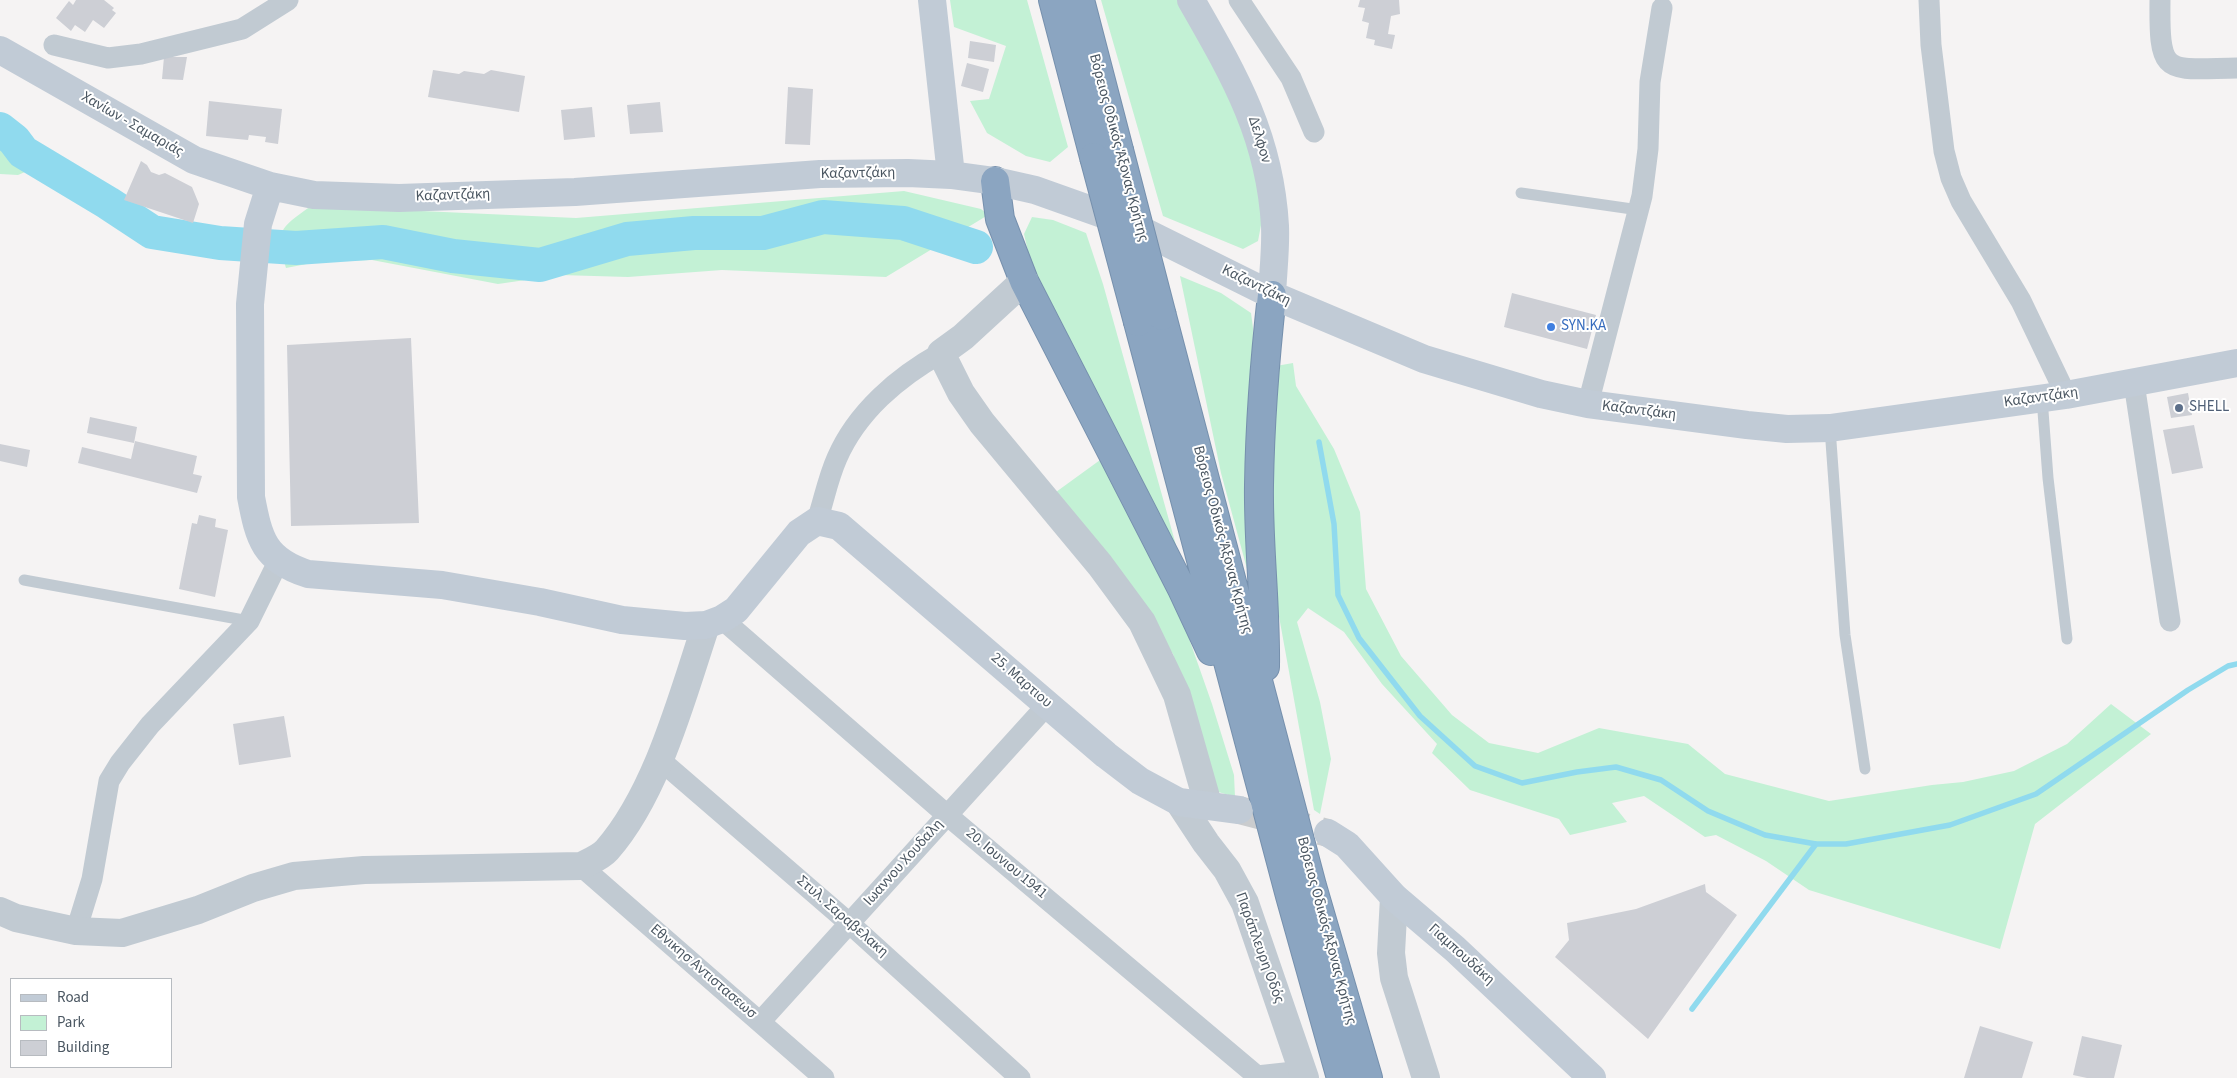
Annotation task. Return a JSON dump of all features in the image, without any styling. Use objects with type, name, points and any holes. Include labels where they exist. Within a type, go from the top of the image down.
[{"type":"highway","name":"Βόρειος Οδικός Άξονας Κρήτης","points":[[1053,0],[1106,153],[1150,319],[1241,714],[1341,1078]]},
{"type":"highway","name":"Βόρειος Οδικός Άξονας Κρήτης","points":[[1080,0],[1106,153]]},
{"type":"highway","points":[[995,181],[1000,219],[1024,281],[1182,589],[1241,714]]},
{"type":"highway","points":[[1265,701],[1266,628],[1259,486],[1262,380],[1272,295]]},
{"type":"highway","name":"Βόρειος Οδικός Άξονας Κρήτης","points":[[1150,319],[1265,701],[1312,886],[1368,1078]]},
{"type":"main road","points":[[932,0],[951,175]]},
{"type":"main road","name":"Δελφον","points":[[1191,0],[1229,67],[1247,104],[1267,167],[1275,227],[1272,295]]},
{"type":"main road","name":"Χανίων - Σαμαριάς","points":[[0,50],[194,160],[270,186]]},
{"type":"main road","name":"Καζαντζάκη","points":[[270,186],[314,195],[399,198],[575,192],[820,174],[908,173],[951,175],[995,181],[1043,193],[1125,222],[1272,295],[1424,359],[1541,394],[1588,404],[1787,429],[1830,428],[2054,396],[2237,363]]},
{"type":"main road","points":[[270,186],[258,224],[250,304],[251,497],[256,525],[268,551],[289,568],[308,574],[442,585],[540,602],[622,620],[685,626],[714,622],[736,610],[799,533],[818,521]]},
{"type":"main road","name":"25. Μαρτιου","points":[[818,521],[839,526],[1106,755],[1140,781],[1179,802],[1208,804],[1239,810]]},
{"type":"main road","name":"Γιαμπουδάκη","points":[[1328,833],[1347,845],[1394,897],[1455,948],[1592,1078]]},
{"type":"street","points":[[54,45],[108,58],[142,54],[242,29],[288,0]]},
{"type":"street","points":[[1239,0],[1291,78],[1314,132]]},
{"type":"street","points":[[1929,0],[1931,45],[1944,151],[1951,178],[1961,201],[2020,300],[2054,396]]},
{"type":"street","points":[[2160,0],[2160,40],[2164,57],[2170,64],[2180,69],[2237,68]]},
{"type":"street","points":[[1588,404],[1639,210],[1648,149],[1650,82],[1662,8]]},
{"type":"street","points":[[818,521],[836,458],[855,424],[881,396],[962,337],[1024,281]]},
{"type":"street","points":[[941,352],[961,393],[982,423],[1094,558],[1142,622],[1176,695],[1208,804]]},
{"type":"street","points":[[2134,383],[2170,621]]},
{"type":"street","points":[[76,931],[92,878],[109,781],[120,763],[150,725],[249,622],[279,560]]},
{"type":"street","points":[[0,911],[16,918],[76,931],[122,933],[198,910],[253,888],[294,876],[364,870],[581,866],[606,852],[635,811],[659,759],[714,622]]},
{"type":"street","name":"20. Ιουνιου 1941","points":[[714,622],[947,815],[1252,1077],[1304,1074]]},
{"type":"street","name":"Ιωαννου Χουδαλη","points":[[760,1022],[1048,704]]},
{"type":"street","name":"Στυλ. Σαραβελακη","points":[[659,759],[850,922],[1020,1078]]},
{"type":"street","name":"Παράπλευρη Οδός","points":[[1179,802],[1206,843],[1228,870],[1245,903],[1304,1074]]},
{"type":"street","name":"Εθνικησ Αντιστασεωσ","points":[[581,866],[824,1078]]},
{"type":"street","points":[[1394,897],[1392,953],[1394,978],[1426,1078]]},
{"type":"lane","points":[[1521,193],[1639,210]]},
{"type":"lane","points":[[2054,396],[2048,478],[2067,639]]},
{"type":"lane","points":[[1830,428],[1845,635],[1865,769]]},
{"type":"lane","points":[[24,580],[249,622]]},
{"type":"green space","points":[[950,0],[1027,0],[1068,147],[1050,162],[1026,156],[987,133],[970,101],[989,99],[1006,46],[954,27]]},
{"type":"green space","points":[[1101,0],[1183,0],[1233,95],[1257,178],[1262,220],[1258,241],[1243,249],[1163,216]]},
{"type":"green space","points":[[23,138],[51,161],[18,175],[0,174],[0,143]]},
{"type":"green space","points":[[904,191],[981,209],[988,215],[886,277],[722,270],[628,277],[560,275],[498,284],[372,260],[317,262],[286,268],[281,246],[282,231],[292,220],[311,206],[576,218]]},
{"type":"green space","points":[[1032,217],[1053,220],[1086,233],[1103,284],[1179,556],[1033,273],[1024,234]]},
{"type":"green space","points":[[1180,276],[1221,293],[1251,313],[1253,328],[1250,580],[1221,473]]},
{"type":"green space","points":[[1293,363],[1296,386],[1334,449],[1360,512],[1366,589],[1401,656],[1452,715],[1489,743],[1538,753],[1599,728],[1688,744],[1725,774],[1829,801],[1963,782],[2014,771],[2067,744],[2111,704],[2151,734],[2035,824],[2000,949],[1809,890],[1766,861],[1716,835],[1705,837],[1644,796],[1612,803],[1627,822],[1570,835],[1559,819],[1470,790],[1432,753],[1437,744],[1382,684],[1344,632],[1308,608],[1297,622],[1320,702],[1331,759],[1320,814],[1314,810],[1269,561],[1276,366]]},
{"type":"green space","points":[[1107,455],[1172,590],[1212,704],[1234,775],[1235,797],[1212,790],[1173,654],[1056,492]]},
{"type":"building","points":[[76,0],[104,0],[114,8],[112,10],[116,13],[104,28],[93,20],[85,32],[75,25],[71,31],[56,18],[69,1],[73,5]]},
{"type":"building","points":[[1360,0],[1399,0],[1400,14],[1391,16],[1388,34],[1395,35],[1392,49],[1374,45],[1375,40],[1366,38],[1369,23],[1362,21],[1365,8],[1358,7]]},
{"type":"building","points":[[970,41],[996,45],[994,62],[968,58]]},
{"type":"building","points":[[164,57],[187,57],[183,80],[162,79]]},
{"type":"building","points":[[967,63],[989,69],[983,92],[961,86]]},
{"type":"building","points":[[433,70],[459,74],[464,71],[484,74],[491,70],[525,76],[519,112],[428,97]]},
{"type":"building","points":[[788,87],[813,89],[810,145],[785,144]]},
{"type":"building","points":[[209,101],[282,109],[278,144],[265,142],[266,137],[249,135],[248,140],[206,136]]},
{"type":"building","points":[[660,102],[663,132],[630,134],[627,105]]},
{"type":"building","points":[[592,107],[595,137],[564,140],[561,110]]},
{"type":"building","points":[[141,161],[147,165],[151,172],[159,175],[165,173],[192,187],[199,204],[193,223],[124,200]]},
{"type":"building","points":[[1512,293],[1596,315],[1587,349],[1504,327]]},
{"type":"building","points":[[411,338],[419,523],[291,526],[287,345]]},
{"type":"building","points":[[2188,393],[2192,415],[2171,418],[2167,397]]},
{"type":"building","points":[[90,417],[137,427],[134,443],[87,433]]},
{"type":"building","points":[[2194,425],[2203,468],[2172,474],[2163,430]]},
{"type":"building","points":[[135,441],[197,456],[193,474],[202,476],[197,493],[78,463],[82,447],[131,459]]},
{"type":"building","points":[[0,444],[30,450],[27,467],[0,461]]},
{"type":"building","points":[[199,515],[216,519],[215,527],[228,530],[215,597],[179,589],[192,523],[197,524]]},
{"type":"building","points":[[284,716],[291,757],[239,765],[233,724]]},
{"type":"building","points":[[1705,884],[1706,892],[1737,915],[1648,1039],[1555,957],[1569,940],[1567,923],[1636,909]]},
{"type":"building","points":[[1980,1026],[2033,1042],[2022,1078],[1964,1078]]},
{"type":"building","points":[[2082,1036],[2122,1045],[2114,1078],[2087,1078],[2073,1075]]},
{"type":"waterway","points":[[0,129],[14,140],[23,152],[152,232],[220,243],[296,248],[383,242],[453,256],[540,265],[627,239],[694,233],[763,233],[823,217],[903,223],[976,247]]},
{"type":"waterway","points":[[1319,442],[1334,524],[1338,595],[1359,638],[1420,716],[1475,766],[1522,783],[1577,772],[1616,767],[1661,780],[1708,811],[1765,835],[1816,844],[1846,844],[1950,825],[2036,794],[2188,690],[2228,666],[2237,664]]},
{"type":"waterway","points":[[1692,1009],[1816,844]]},
{"type":"tunnel","points":[[1239,810],[1328,833]]},
{"type":"place","name":"SYN.KA","points":[[1551,327]]},
{"type":"place","name":"SHELL","points":[[2179,408]]}]
